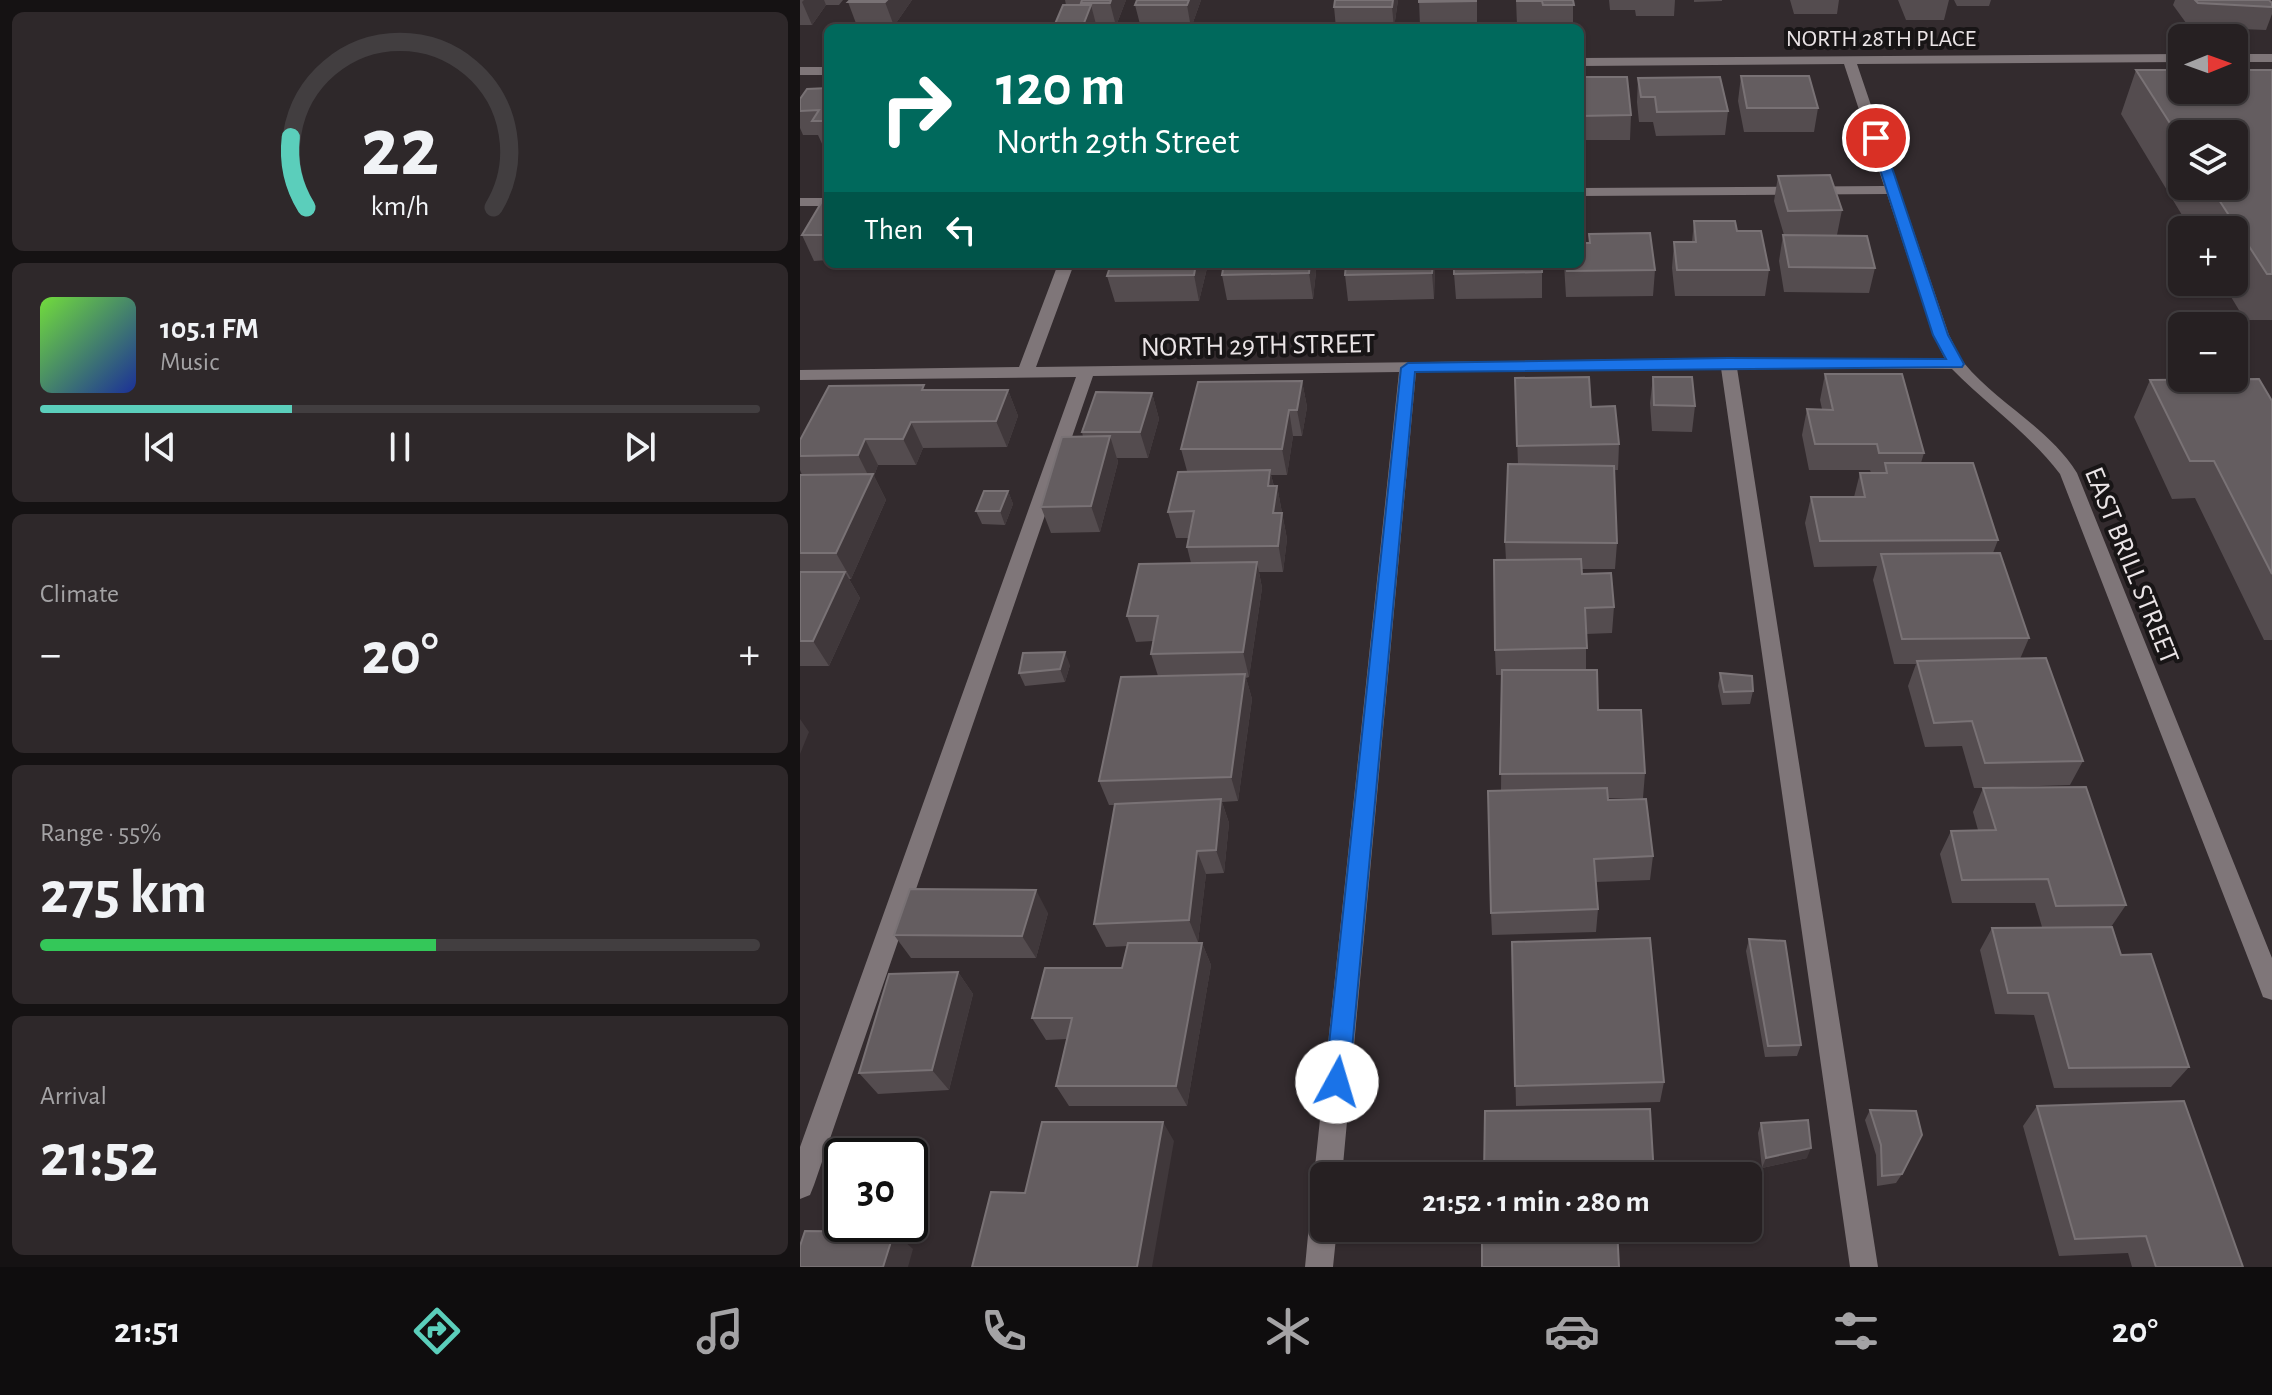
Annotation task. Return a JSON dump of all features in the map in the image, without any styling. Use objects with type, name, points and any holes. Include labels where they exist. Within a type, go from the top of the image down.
[{"type":"street","name":"NORTH 28TH PLACE","points":[[1584,62],[2168,58]]},
{"type":"street","points":[[2248,58],[2272,58]]},
{"type":"street","name":"EAST BRILL STREET","points":[[1849,60],[1941,335],[1956,364],[1987,395],[2049,447],[2068,473],[2272,989]]},
{"type":"street","points":[[800,71],[824,71]]},
{"type":"street","points":[[1584,192],[1894,190]]},
{"type":"street","points":[[800,202],[824,202]]},
{"type":"street","points":[[1025,373],[1064,268]]},
{"type":"street","points":[[1728,363],[1864,1267]]},
{"type":"street","name":"NORTH 29TH STREET","points":[[800,375],[1728,363],[1956,364]]},
{"type":"street","points":[[1329,1162],[1408,368]]},
{"type":"street","points":[[800,1185],[1086,372]]},
{"type":"street","points":[[1319,1267],[1321,1242]]},
{"type":"building","points":[[850,0],[887,0],[848,2]]},
{"type":"building","points":[[1082,0],[1111,0],[1110,3],[1081,3]]},
{"type":"building","points":[[1137,0],[1189,0],[1187,5],[1135,5]]},
{"type":"building","points":[[1335,0],[1393,0],[1392,7],[1334,7]]},
{"type":"building","points":[[1476,0],[1476,1],[1419,2]]},
{"type":"building","points":[[1517,0],[1573,0],[1574,5],[1543,5],[1542,1]]},
{"type":"building","points":[[2195,0],[2269,0],[2272,7],[2198,3]]},
{"type":"building","points":[[1063,5],[1091,5],[1084,23],[1055,24]]},
{"type":"building","points":[[2136,70],[2168,70],[2168,104],[2248,104],[2248,70],[2272,70],[2272,274],[2267,274],[2248,245],[2248,216],[2229,216],[2219,200],[2248,200],[2248,120],[2168,120]]},
{"type":"building","points":[[1741,76],[1809,76],[1818,108],[1747,108]]},
{"type":"building","points":[[1584,77],[1627,77],[1631,115],[1584,116]]},
{"type":"building","points":[[1720,77],[1728,111],[1657,112],[1655,97],[1641,97],[1638,78]]},
{"type":"building","points":[[824,88],[824,121],[812,121],[819,110],[800,111],[800,99],[807,89]]},
{"type":"building","points":[[1830,175],[1842,210],[1788,211],[1778,176]]},
{"type":"building","points":[[824,198],[824,235],[802,235]]},
{"type":"building","points":[[1694,221],[1735,221],[1737,231],[1761,231],[1769,270],[1677,270],[1674,242],[1696,242]]},
{"type":"building","points":[[1650,233],[1655,270],[1567,271],[1567,268],[1584,268],[1584,243],[1590,243],[1589,234]]},
{"type":"building","points":[[1783,235],[1867,236],[1875,268],[1789,267]]},
{"type":"building","points":[[1110,268],[1195,268],[1194,275],[1107,276]]},
{"type":"building","points":[[1223,268],[1310,268],[1309,273],[1222,275]]},
{"type":"building","points":[[1346,268],[1433,268],[1432,273],[1345,275]]},
{"type":"building","points":[[1454,268],[1542,268],[1542,272],[1454,274]]},
{"type":"building","points":[[1825,374],[1902,374],[1924,453],[1879,453],[1877,444],[1815,444],[1807,409],[1833,410]]},
{"type":"building","points":[[1589,377],[1591,407],[1615,406],[1619,444],[1517,446],[1515,378]]},
{"type":"building","points":[[1653,377],[1692,377],[1695,406],[1654,405]]},
{"type":"building","points":[[2248,379],[2259,379],[2272,401],[2272,574],[2214,461],[2190,461],[2150,380],[2168,380],[2168,392],[2248,392]]},
{"type":"building","points":[[1302,381],[1297,410],[1289,410],[1282,449],[1181,449],[1198,382]]},
{"type":"building","points":[[924,385],[922,390],[1008,390],[996,421],[911,422],[903,439],[865,439],[858,455],[800,456],[800,440],[829,386]]},
{"type":"building","points":[[1096,392],[1152,393],[1140,432],[1082,432]]},
{"type":"building","points":[[1110,436],[1091,506],[1041,507],[1062,437]]},
{"type":"building","points":[[1885,463],[1973,463],[1998,540],[1820,541],[1811,497],[1865,497],[1860,473],[1887,473]]},
{"type":"building","points":[[1508,464],[1614,466],[1617,543],[1505,542]]},
{"type":"building","points":[[1270,470],[1268,486],[1277,486],[1273,513],[1282,513],[1278,546],[1187,547],[1194,511],[1168,512],[1178,472]]},
{"type":"building","points":[[873,474],[836,553],[800,553],[800,475]]},
{"type":"building","points":[[984,491],[1008,491],[1000,511],[976,511]]},
{"type":"building","points":[[2000,553],[2029,638],[1902,639],[1881,554]]},
{"type":"building","points":[[1581,559],[1582,574],[1611,573],[1614,607],[1585,608],[1587,648],[1495,650],[1494,560]]},
{"type":"building","points":[[1257,562],[1243,652],[1151,654],[1158,616],[1127,616],[1139,564]]},
{"type":"building","points":[[800,572],[845,572],[813,641],[800,641]]},
{"type":"building","points":[[1065,652],[1060,669],[1019,673],[1023,653]]},
{"type":"building","points":[[2046,658],[2083,761],[1985,763],[1972,721],[1934,723],[1917,661]]},
{"type":"building","points":[[1502,670],[1597,670],[1598,710],[1641,710],[1645,773],[1500,774]]},
{"type":"building","points":[[1720,673],[1752,676],[1753,691],[1724,692]]},
{"type":"building","points":[[1245,674],[1231,777],[1099,781],[1121,677]]},
{"type":"building","points":[[2086,787],[2126,905],[2056,906],[2048,879],[1962,880],[1951,831],[1996,830],[1983,788]]},
{"type":"building","points":[[1607,788],[1608,800],[1646,799],[1653,856],[1594,859],[1598,909],[1491,913],[1488,791]]},
{"type":"building","points":[[1221,799],[1216,850],[1197,851],[1189,920],[1094,924],[1115,804]]},
{"type":"building","points":[[910,889],[1036,890],[1022,936],[894,935]]},
{"type":"building","points":[[2112,927],[2121,955],[2151,954],[2189,1067],[2069,1068],[2048,993],[2008,993],[1992,928]]},
{"type":"building","points":[[1650,938],[1664,1082],[1515,1086],[1512,942]]},
{"type":"building","points":[[1749,939],[1785,941],[1801,1045],[1768,1046]]},
{"type":"building","points":[[1128,943],[1202,943],[1176,1086],[1056,1086],[1072,1018],[1032,1018],[1045,968],[1122,968]]},
{"type":"building","points":[[958,972],[932,1070],[859,1073],[889,974]]},
{"type":"building","points":[[2184,1101],[2243,1267],[2156,1267],[2146,1236],[2075,1239],[2037,1106]]},
{"type":"building","points":[[1650,1109],[1653,1162],[1484,1162],[1485,1111]]},
{"type":"building","points":[[1870,1110],[1916,1111],[1922,1135],[1902,1174],[1882,1176],[1881,1145]]},
{"type":"building","points":[[1808,1120],[1811,1148],[1766,1158],[1761,1123]]},
{"type":"building","points":[[1042,1122],[1163,1122],[1137,1267],[972,1267],[991,1192],[1025,1193]]},
{"type":"building","points":[[805,1231],[824,1231],[824,1242],[891,1242],[883,1267],[800,1267],[800,1246]]},
{"type":"building","points":[[1482,1242],[1618,1242],[1619,1267],[1482,1267]]},
{"type":"route","points":[[1337,1082],[1408,368],[1728,363],[1956,364],[1941,335],[1876,138]]}]
